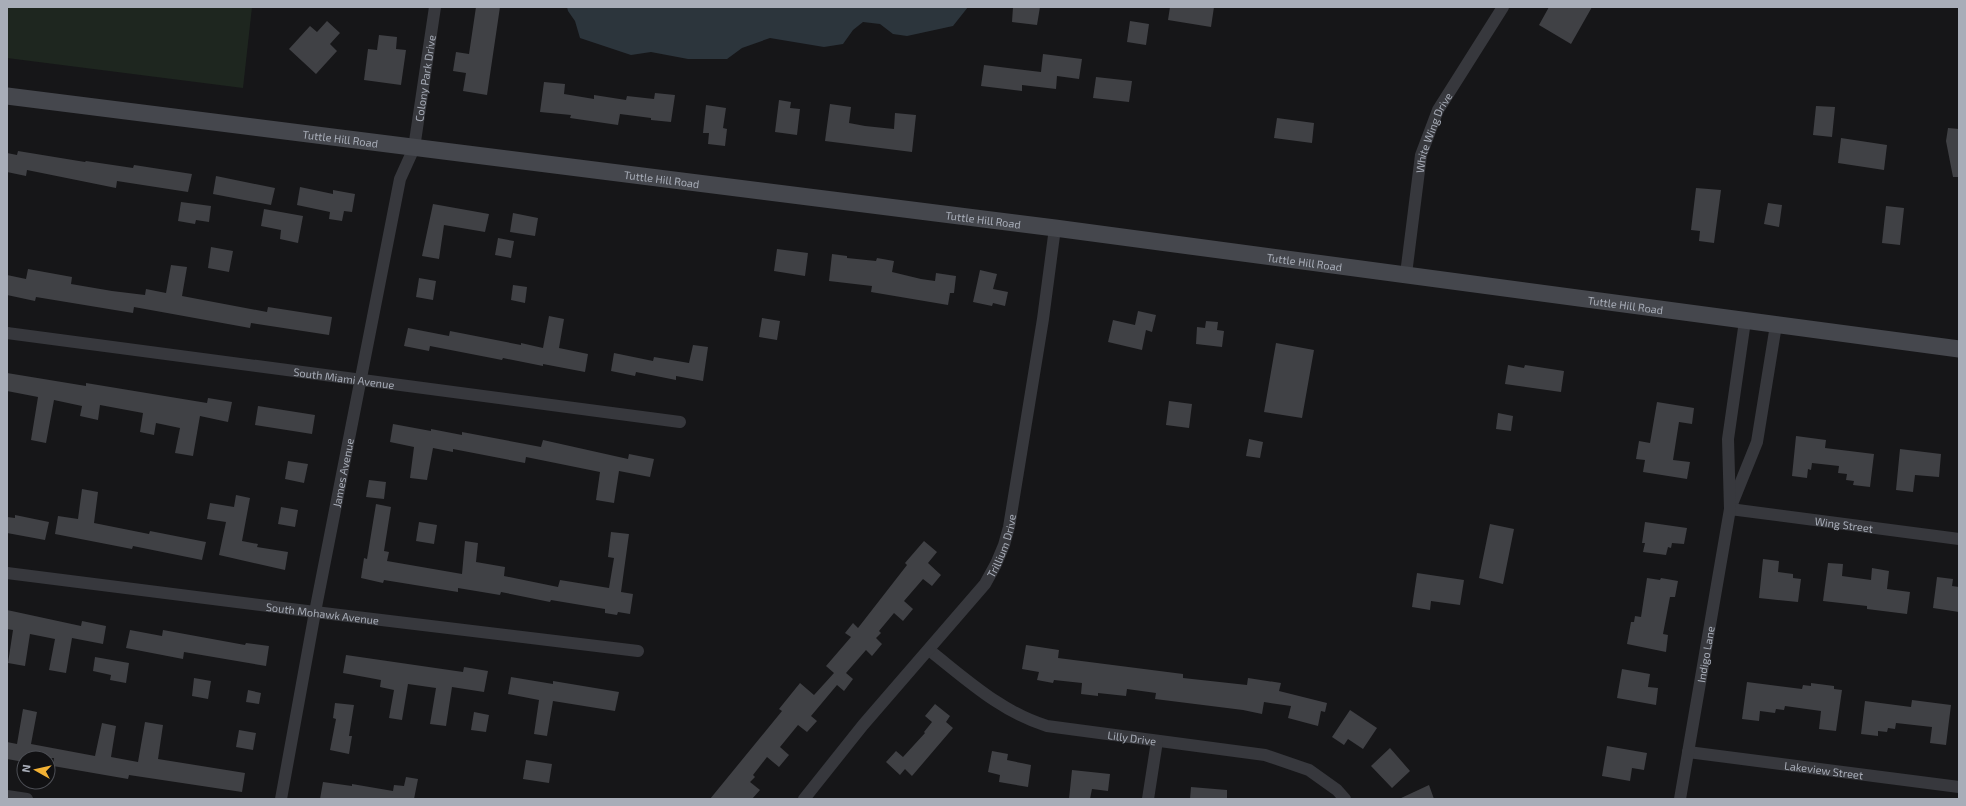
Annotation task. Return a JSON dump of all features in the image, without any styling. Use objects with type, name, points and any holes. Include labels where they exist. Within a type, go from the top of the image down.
[{"type":"main road","name":"Tuttle Hill Road","points":[[7,96],[1055,228],[1959,349]]},
{"type":"street","name":"Colony Park Drive","points":[[414,148],[435,7]]},
{"type":"street","name":"White Wing Drive","points":[[1406,274],[1422,155],[1438,110],[1503,7]]},
{"type":"street","name":"James Avenue","points":[[281,799],[360,381],[400,179],[414,148]]},
{"type":"street","name":"Trillium Drive","points":[[804,799],[864,725],[930,650],[985,584],[996,564],[1004,545],[1043,319],[1055,228]]},
{"type":"street","name":"Indigo Lane","points":[[1680,799],[1730,509],[1728,439],[1744,321]]},
{"type":"street","name":"Indigo Lane","points":[[1730,509],[1757,442],[1776,325]]},
{"type":"street","name":"South Miami Avenue","points":[[7,333],[360,381],[680,422]]},
{"type":"street","name":"Wing Street","points":[[1730,509],[1959,539]]},
{"type":"street","name":"South Mohawk Avenue","points":[[7,573],[638,651]]},
{"type":"street","name":"Lilly Drive","points":[[930,650],[1006,709],[1031,721],[1047,726],[1265,755],[1308,770],[1337,790],[1345,799]]},
{"type":"street","points":[[1148,799],[1157,741]]},
{"type":"street","name":"Lakeview Street","points":[[1688,752],[1959,787]]},
{"type":"street","points":[[7,796],[27,799]]},
{"type":"shaded area","points":[[7,7],[252,7],[243,88],[7,58]]},
{"type":"shaded area","points":[[567,7],[968,7],[953,26],[907,36],[893,34],[880,24],[863,22],[853,30],[843,44],[824,47],[770,38],[742,48],[727,59],[688,59],[651,52],[631,55],[580,38],[575,21]]},
{"type":"building","points":[[476,7],[500,7],[487,95],[463,91],[466,73],[453,71],[456,52],[469,54]]},
{"type":"building","points":[[1013,7],[1040,7],[1037,25],[1012,22]]},
{"type":"building","points":[[1170,7],[1214,7],[1211,27],[1168,20]]},
{"type":"building","points":[[1549,7],[1592,7],[1571,44],[1539,25]]},
{"type":"building","points":[[327,21],[340,33],[330,44],[337,51],[316,74],[289,49],[310,26],[317,32]]},
{"type":"building","points":[[1130,21],[1149,24],[1146,45],[1127,42]]},
{"type":"building","points":[[379,35],[397,37],[396,49],[406,50],[401,85],[364,80],[368,49],[377,50]]},
{"type":"building","points":[[1043,54],[1082,59],[1079,79],[1057,76],[1056,89],[1022,85],[1022,91],[981,86],[984,65],[1041,72]]},
{"type":"building","points":[[1096,77],[1132,81],[1129,102],[1093,98]]},
{"type":"building","points":[[544,82],[565,84],[564,94],[594,99],[594,95],[626,100],[627,96],[654,99],[655,93],[675,95],[671,122],[620,114],[618,125],[570,118],[571,115],[540,112]]},
{"type":"building","points":[[779,100],[791,102],[790,108],[800,109],[797,135],[775,132]]},
{"type":"building","points":[[830,104],[851,107],[849,123],[865,126],[894,129],[895,113],[916,115],[912,152],[825,141]]},
{"type":"building","points":[[706,105],[726,108],[723,128],[727,129],[725,146],[708,144],[709,133],[703,133]]},
{"type":"building","points":[[1816,106],[1835,107],[1832,137],[1813,135]]},
{"type":"building","points":[[1277,118],[1314,123],[1312,143],[1274,138]]},
{"type":"building","points":[[1948,128],[1959,129],[1959,177],[1953,177],[1946,141]]},
{"type":"building","points":[[1841,138],[1887,145],[1884,170],[1838,163]]},
{"type":"building","points":[[18,151],[85,162],[133,168],[134,165],[192,174],[188,192],[117,181],[116,188],[27,170],[26,176],[7,172],[7,153],[17,155]]},
{"type":"building","points":[[216,176],[275,188],[271,205],[213,194]]},
{"type":"building","points":[[300,187],[333,194],[333,190],[355,194],[352,212],[344,211],[342,221],[329,219],[330,212],[297,205]]},
{"type":"building","points":[[1696,188],[1721,190],[1714,243],[1699,241],[1700,231],[1691,230]]},
{"type":"building","points":[[181,202],[211,206],[209,222],[196,220],[195,224],[178,221]]},
{"type":"building","points":[[1768,203],[1782,205],[1779,227],[1764,224]]},
{"type":"building","points":[[433,204],[489,214],[485,232],[444,225],[439,259],[422,256]]},
{"type":"building","points":[[1886,206],[1904,208],[1900,245],[1882,243]]},
{"type":"building","points":[[264,209],[303,216],[298,243],[280,239],[281,230],[261,226]]},
{"type":"building","points":[[513,213],[538,218],[535,236],[510,232]]},
{"type":"building","points":[[498,238],[514,241],[511,258],[495,255]]},
{"type":"building","points":[[211,247],[233,251],[229,272],[208,268]]},
{"type":"building","points":[[777,249],[808,253],[805,276],[774,271]]},
{"type":"building","points":[[832,254],[847,256],[847,258],[876,261],[877,258],[894,261],[892,272],[921,279],[935,281],[936,273],[956,276],[954,293],[950,293],[948,305],[871,292],[872,286],[829,281]]},
{"type":"building","points":[[171,265],[187,267],[182,296],[267,312],[268,307],[332,317],[329,335],[251,323],[250,328],[134,307],[133,313],[36,297],[35,301],[7,295],[7,275],[26,279],[28,269],[72,277],[71,284],[145,295],[146,289],[166,293]]},
{"type":"building","points":[[980,270],[997,274],[993,289],[1008,292],[1005,306],[993,303],[992,306],[973,302]]},
{"type":"building","points":[[419,278],[436,281],[433,300],[416,297]]},
{"type":"building","points":[[513,285],[527,287],[525,303],[511,300]]},
{"type":"building","points":[[1138,311],[1156,315],[1152,332],[1146,330],[1142,350],[1108,342],[1113,320],[1135,325]]},
{"type":"building","points":[[549,316],[564,319],[559,348],[588,354],[585,372],[503,358],[502,360],[430,346],[429,351],[404,346],[408,328],[449,336],[450,331],[543,348]]},
{"type":"building","points":[[762,318],[780,321],[777,340],[759,337]]},
{"type":"building","points":[[1206,321],[1218,322],[1217,330],[1224,331],[1222,347],[1196,344],[1197,327],[1205,328]]},
{"type":"building","points":[[1276,343],[1314,350],[1302,418],[1264,412]]},
{"type":"building","points":[[693,345],[708,347],[703,381],[676,376],[676,380],[636,372],[635,376],[611,371],[614,353],[653,361],[654,357],[689,363]]},
{"type":"building","points":[[1508,365],[1524,368],[1525,365],[1564,371],[1561,392],[1505,384]]},
{"type":"building","points":[[7,373],[86,386],[86,383],[207,403],[208,398],[232,402],[228,422],[200,416],[193,456],[175,453],[180,428],[156,423],[154,435],[140,432],[143,413],[100,405],[98,420],[80,416],[82,406],[54,400],[46,443],[31,440],[38,397],[7,391]]},
{"type":"building","points":[[1169,401],[1192,404],[1189,428],[1166,425]]},
{"type":"building","points":[[1657,402],[1694,408],[1692,424],[1679,422],[1673,460],[1690,462],[1687,479],[1643,472],[1645,460],[1636,459],[1639,441],[1650,443]]},
{"type":"building","points":[[258,406],[315,415],[312,434],[255,425]]},
{"type":"building","points":[[1498,413],[1513,416],[1511,431],[1496,429]]},
{"type":"building","points":[[393,424],[462,435],[462,432],[541,447],[543,440],[628,459],[629,454],[654,459],[650,477],[619,471],[614,503],[596,500],[600,472],[526,457],[525,463],[453,449],[453,452],[433,448],[427,480],[410,478],[414,447],[390,442]]},
{"type":"building","points":[[1796,436],[1826,440],[1825,448],[1874,454],[1870,487],[1853,485],[1854,481],[1846,480],[1847,474],[1838,473],[1839,466],[1812,463],[1811,470],[1808,469],[1807,478],[1792,476]]},
{"type":"building","points":[[1249,439],[1263,442],[1260,458],[1246,456]]},
{"type":"building","points":[[1900,449],[1941,454],[1939,477],[1915,475],[1913,492],[1896,490]]},
{"type":"building","points":[[288,461],[308,464],[304,483],[285,479]]},
{"type":"building","points":[[369,480],[386,482],[384,499],[366,497]]},
{"type":"building","points":[[82,489],[98,492],[94,523],[149,534],[150,531],[206,542],[202,560],[133,546],[132,549],[55,534],[58,516],[78,519]]},
{"type":"building","points":[[236,495],[250,498],[242,541],[258,544],[257,547],[288,552],[285,570],[219,555],[226,522],[207,519],[210,503],[234,507]]},
{"type":"building","points":[[376,504],[391,507],[384,551],[389,552],[387,561],[462,574],[465,541],[478,543],[476,562],[505,567],[504,576],[558,587],[560,580],[609,588],[614,558],[608,557],[611,532],[629,534],[621,592],[633,594],[630,614],[618,612],[617,615],[605,613],[605,609],[551,600],[550,602],[501,592],[500,595],[458,588],[458,592],[384,580],[383,583],[361,578],[364,558],[367,559]]},
{"type":"building","points":[[281,507],[298,510],[295,527],[278,524]]},
{"type":"building","points":[[15,515],[49,522],[45,540],[7,533],[7,517],[15,518]]},
{"type":"building","points":[[419,522],[437,525],[434,544],[416,541]]},
{"type":"building","points":[[1645,522],[1687,528],[1684,544],[1672,543],[1671,548],[1668,547],[1666,555],[1643,552],[1645,543],[1642,543]]},
{"type":"building","points":[[1490,524],[1514,529],[1503,584],[1479,578]]},
{"type":"building","points":[[924,541],[937,552],[928,563],[941,575],[932,586],[923,579],[904,601],[913,609],[903,621],[894,613],[879,631],[881,633],[876,638],[882,644],[872,656],[866,650],[846,673],[853,679],[844,691],[837,685],[811,716],[817,721],[807,732],[798,725],[780,747],[789,755],[779,767],[767,757],[753,775],[755,777],[750,782],[760,790],[752,799],[710,799],[782,711],[779,709],[800,683],[814,695],[834,673],[826,666],[851,637],[845,633],[853,623],[858,628],[907,565],[905,563]]},
{"type":"building","points":[[1763,559],[1779,561],[1778,572],[1793,574],[1793,578],[1801,579],[1798,602],[1759,598]]},
{"type":"building","points":[[1828,563],[1843,564],[1842,576],[1871,580],[1872,568],[1889,571],[1887,589],[1910,592],[1907,614],[1867,609],[1867,606],[1823,601]]},
{"type":"building","points":[[1417,573],[1464,580],[1460,605],[1431,601],[1430,610],[1412,607]]},
{"type":"building","points":[[1937,577],[1953,579],[1952,586],[1959,587],[1959,612],[1933,608]]},
{"type":"building","points":[[1647,578],[1660,580],[1661,578],[1678,581],[1675,597],[1670,597],[1663,634],[1668,635],[1666,652],[1627,644],[1631,622],[1634,622],[1635,616],[1641,617]]},
{"type":"building","points":[[7,610],[81,626],[82,621],[106,626],[103,644],[72,638],[66,673],[49,670],[55,639],[30,634],[25,666],[8,663],[13,630],[7,629]]},
{"type":"building","points":[[130,630],[162,636],[163,630],[245,645],[246,643],[269,646],[266,666],[184,652],[183,659],[126,648]]},
{"type":"building","points":[[1026,645],[1059,650],[1058,658],[1183,674],[1183,678],[1247,685],[1248,678],[1281,683],[1279,691],[1327,703],[1325,712],[1321,711],[1318,726],[1288,718],[1291,706],[1264,702],[1262,714],[1243,710],[1155,699],[1156,693],[1127,689],[1126,696],[1098,693],[1098,696],[1081,694],[1082,683],[1054,680],[1053,683],[1037,680],[1039,672],[1022,669]]},
{"type":"building","points":[[346,655],[463,672],[464,667],[488,671],[484,692],[452,687],[446,726],[430,724],[436,688],[408,684],[402,720],[389,718],[394,690],[380,687],[381,680],[343,673]]},
{"type":"building","points":[[95,657],[129,663],[126,683],[110,680],[111,675],[93,671]]},
{"type":"building","points":[[1622,669],[1650,674],[1648,687],[1658,688],[1656,705],[1617,698]]},
{"type":"building","points":[[511,677],[553,684],[553,681],[619,692],[615,711],[553,701],[547,736],[534,734],[539,700],[508,694]]},
{"type":"building","points":[[194,678],[211,681],[208,699],[192,696]]},
{"type":"building","points":[[1747,682],[1802,689],[1803,685],[1811,686],[1811,683],[1834,686],[1834,689],[1842,690],[1836,731],[1819,729],[1821,711],[1785,706],[1784,710],[1776,709],[1775,713],[1760,711],[1759,721],[1742,719]]},
{"type":"building","points":[[248,690],[261,693],[259,704],[246,702]]},
{"type":"building","points":[[1912,700],[1951,705],[1946,745],[1930,743],[1932,727],[1896,723],[1895,729],[1888,728],[1887,732],[1878,731],[1878,736],[1861,734],[1865,701],[1911,707]]},
{"type":"building","points":[[335,703],[354,705],[349,736],[352,736],[349,754],[330,750],[336,719],[333,718]]},
{"type":"building","points":[[935,704],[950,716],[946,722],[953,728],[912,776],[905,769],[900,775],[886,762],[896,751],[903,757],[925,733],[924,732],[932,722],[925,716]]},
{"type":"building","points":[[23,709],[37,712],[31,744],[95,756],[102,723],[116,726],[111,757],[138,762],[145,722],[163,725],[158,759],[245,773],[242,792],[129,775],[128,779],[56,767],[56,750],[16,750],[16,761],[7,759],[7,742],[17,744]]},
{"type":"building","points":[[1350,710],[1377,728],[1363,749],[1348,739],[1344,745],[1332,737]]},
{"type":"building","points":[[474,712],[489,715],[486,732],[471,730]]},
{"type":"building","points":[[239,730],[256,733],[253,750],[236,747]]},
{"type":"building","points":[[1607,746],[1647,753],[1644,770],[1632,768],[1630,781],[1602,776]]},
{"type":"building","points":[[1390,748],[1410,771],[1392,788],[1371,766]]},
{"type":"building","points":[[992,751],[1008,754],[1007,760],[1031,765],[1028,787],[999,782],[1000,775],[988,772]]},
{"type":"building","points":[[526,760],[552,764],[549,783],[523,779]]},
{"type":"building","points":[[1072,770],[1110,774],[1108,791],[1092,789],[1090,799],[1069,799]]},
{"type":"building","points":[[406,777],[418,779],[414,799],[320,799],[323,782],[352,786],[352,784],[393,791],[394,785],[404,786]]},
{"type":"building","points":[[1429,785],[1434,799],[1399,799]]},
{"type":"building","points":[[1191,787],[1227,790],[1227,799],[1190,799]]}]
